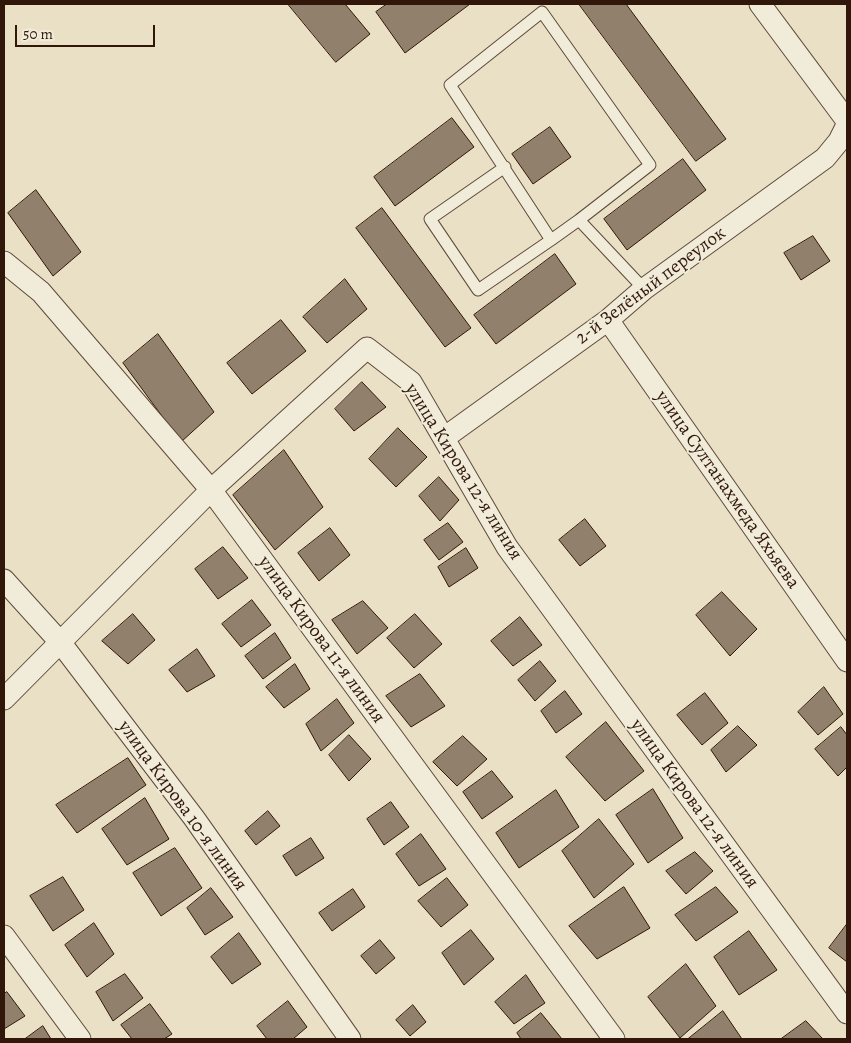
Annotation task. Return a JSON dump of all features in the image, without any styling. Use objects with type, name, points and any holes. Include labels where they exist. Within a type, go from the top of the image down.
[{"type":"street","points":[[760,4],[847,120]]},
{"type":"street","name":"2-й Зелёный переулок","points":[[444,438],[608,320],[644,289],[825,158],[839,142],[847,125]]},
{"type":"street","name":"улица Кирова 11-я линия","points":[[4,262],[41,292],[211,490],[614,1039]]},
{"type":"street","name":"улица Султанахмеда Яхьяева","points":[[608,320],[847,661]]},
{"type":"street","name":"улица Кирова 12-я линия","points":[[4,699],[211,490],[367,348],[411,382],[506,547],[847,1013]]},
{"type":"street","name":"улица Кирова 10-я линия","points":[[4,580],[60,642],[194,818],[350,1039]]},
{"type":"street","points":[[4,936],[80,1039]]},
{"type":"lane","points":[[505,168],[430,219],[478,290],[551,240],[579,220],[650,166],[542,12],[450,85],[505,168],[551,240]]},
{"type":"lane","points":[[579,220],[644,289]]},
{"type":"building","points":[[288,4],[345,4],[370,34],[336,62]]},
{"type":"building","points":[[387,4],[470,4],[405,53],[376,12]]},
{"type":"building","points":[[579,4],[626,4],[726,139],[696,161]]},
{"type":"building","points":[[452,118],[474,147],[395,206],[374,177]]},
{"type":"building","points":[[550,127],[571,157],[533,184],[512,154]]},
{"type":"building","points":[[683,159],[706,190],[627,250],[604,219]]},
{"type":"building","points":[[36,190],[81,252],[53,276],[8,213]]},
{"type":"building","points":[[382,208],[471,328],[445,347],[356,228]]},
{"type":"building","points":[[813,236],[830,261],[801,280],[784,253]]},
{"type":"building","points":[[555,254],[576,284],[496,344],[474,315]]},
{"type":"building","points":[[345,279],[367,309],[327,343],[303,317]]},
{"type":"building","points":[[281,320],[306,351],[252,394],[227,363]]},
{"type":"building","points":[[158,334],[214,412],[181,442],[123,363]]},
{"type":"building","points":[[362,382],[386,407],[354,431],[335,409]]},
{"type":"building","points":[[398,428],[427,457],[396,487],[369,459]]},
{"type":"building","points":[[284,450],[323,507],[275,550],[233,495]]},
{"type":"building","points":[[439,477],[459,500],[440,521],[419,496]]},
{"type":"building","points":[[585,519],[606,546],[580,566],[559,540]]},
{"type":"building","points":[[448,523],[463,542],[439,560],[424,540]]},
{"type":"building","points":[[330,528],[350,555],[319,581],[298,553]]},
{"type":"building","points":[[223,547],[248,578],[218,599],[195,569]]},
{"type":"building","points":[[466,548],[478,568],[449,587],[438,567]]},
{"type":"building","points":[[722,592],[757,629],[730,656],[696,615]]},
{"type":"building","points":[[252,600],[271,625],[241,647],[222,624]]},
{"type":"building","points":[[363,601],[388,628],[357,654],[332,620]]},
{"type":"building","points":[[133,614],[155,640],[128,664],[102,641]]},
{"type":"building","points":[[415,614],[442,644],[414,668],[387,638]]},
{"type":"building","points":[[520,617],[542,645],[513,666],[491,641]]},
{"type":"building","points":[[275,633],[291,658],[263,679],[245,656]]},
{"type":"building","points":[[197,649],[215,676],[187,692],[169,670]]},
{"type":"building","points":[[540,661],[556,681],[535,701],[518,680]]},
{"type":"building","points":[[295,664],[310,689],[284,708],[266,687]]},
{"type":"building","points":[[420,674],[445,706],[411,727],[386,696]]},
{"type":"building","points":[[824,687],[843,714],[818,735],[798,712]]},
{"type":"building","points":[[565,691],[582,714],[556,733],[541,711]]},
{"type":"building","points":[[705,693],[728,723],[702,745],[677,715]]},
{"type":"building","points":[[337,699],[354,723],[321,751],[306,724]]},
{"type":"building","points":[[606,722],[644,771],[605,801],[566,757]]},
{"type":"building","points":[[738,726],[757,745],[726,772],[711,750]]},
{"type":"building","points":[[841,727],[847,735],[847,767],[838,776],[815,749]]},
{"type":"building","points":[[349,735],[371,759],[349,781],[329,755]]},
{"type":"building","points":[[463,736],[487,759],[457,786],[433,762]]},
{"type":"building","points":[[128,758],[146,785],[77,833],[56,805]]},
{"type":"building","points":[[492,771],[513,797],[482,819],[463,792]]},
{"type":"building","points":[[653,789],[683,838],[648,863],[616,815]]},
{"type":"building","points":[[556,790],[579,827],[519,868],[496,833]]},
{"type":"building","points":[[145,798],[169,839],[127,865],[102,829]]},
{"type":"building","points":[[391,802],[409,827],[384,845],[367,819]]},
{"type":"building","points":[[268,811],[280,826],[256,845],[245,831]]},
{"type":"building","points":[[599,819],[634,864],[594,898],[562,851]]},
{"type":"building","points":[[421,834],[446,869],[419,886],[396,854]]},
{"type":"building","points":[[311,838],[324,858],[296,876],[283,856]]},
{"type":"building","points":[[175,848],[202,888],[161,916],[133,873]]},
{"type":"building","points":[[695,852],[713,871],[686,894],[666,871]]},
{"type":"building","points":[[63,877],[84,910],[53,931],[30,896]]},
{"type":"building","points":[[447,878],[468,905],[441,927],[418,901]]},
{"type":"building","points":[[624,887],[650,928],[597,959],[569,926]]},
{"type":"building","points":[[716,887],[738,912],[696,941],[675,915]]},
{"type":"building","points":[[211,888],[233,917],[205,935],[187,908]]},
{"type":"building","points":[[353,889],[365,907],[332,931],[319,913]]},
{"type":"building","points":[[94,923],[114,954],[87,977],[65,945]]},
{"type":"building","points":[[847,924],[847,962],[829,948]]},
{"type":"building","points":[[471,930],[494,959],[464,985],[442,953]]},
{"type":"building","points":[[749,931],[777,970],[739,995],[714,957]]},
{"type":"building","points":[[239,933],[261,964],[232,984],[211,957]]},
{"type":"building","points":[[380,940],[395,958],[376,974],[361,956]]},
{"type":"building","points":[[686,964],[716,1006],[680,1038],[648,997]]},
{"type":"building","points":[[125,974],[143,998],[113,1021],[96,992]]},
{"type":"building","points":[[526,975],[545,1003],[514,1024],[495,1002]]},
{"type":"building","points":[[7,992],[25,1016],[4,1029],[4,994]]},
{"type":"building","points":[[288,1001],[307,1027],[293,1039],[267,1039],[257,1026]]},
{"type":"building","points":[[150,1004],[172,1034],[164,1039],[132,1039],[121,1025]]},
{"type":"building","points":[[413,1005],[426,1022],[410,1036],[396,1020]]},
{"type":"building","points":[[723,1011],[742,1039],[688,1039]]},
{"type":"building","points":[[541,1013],[562,1039],[521,1039],[517,1033]]},
{"type":"building","points":[[806,1021],[823,1039],[781,1039]]},
{"type":"building","points":[[43,1026],[51,1039],[25,1039]]}]
